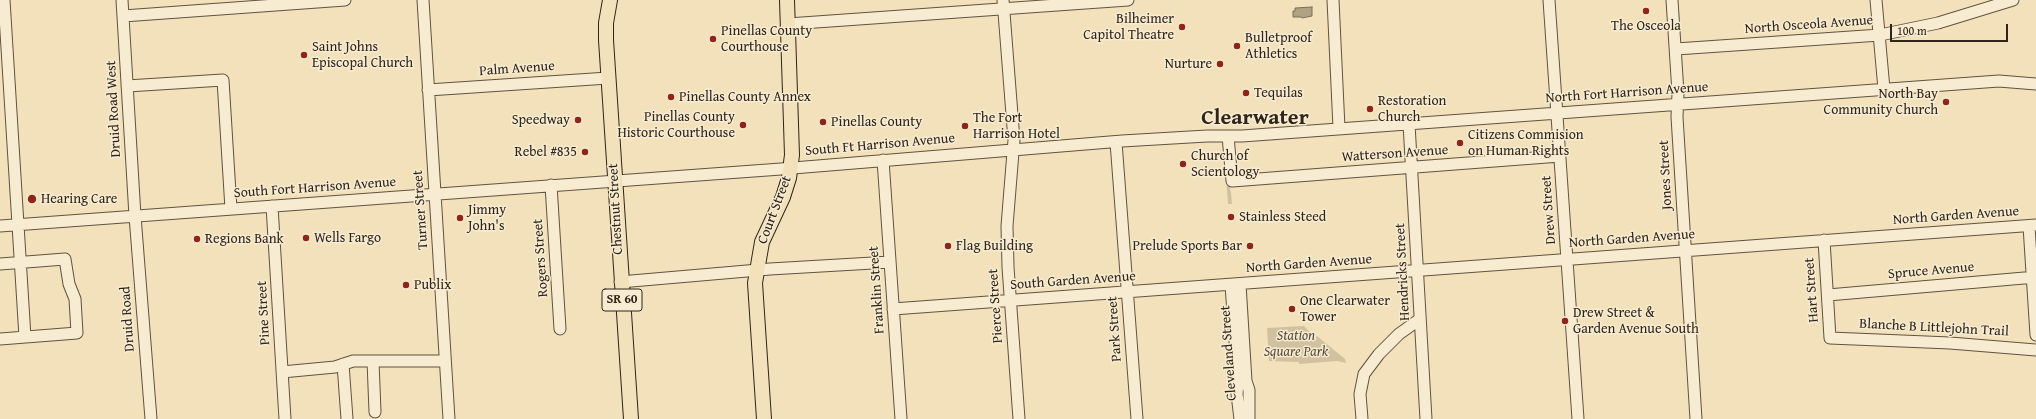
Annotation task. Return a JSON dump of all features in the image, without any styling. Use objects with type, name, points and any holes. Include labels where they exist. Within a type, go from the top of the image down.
[{"type":"main road","name":"Chestnut Street","points":[[610,0],[606,24],[608,78],[630,419]]},
{"type":"main road","name":"Court Street","points":[[764,419],[755,296],[756,271],[762,242],[783,197],[791,168],[792,130],[787,0]]},
{"type":"street","points":[[4,0],[25,337]]},
{"type":"street","name":"Druid Road West","points":[[122,0],[135,216]]},
{"type":"street","points":[[123,16],[260,3],[345,0]]},
{"type":"street","name":"Turner Street","points":[[423,0],[449,419]]},
{"type":"street","points":[[788,24],[1003,4],[1128,0]]},
{"type":"street","points":[[1333,0],[1339,128]]},
{"type":"street","name":"Drew Street","points":[[1549,0],[1578,419]]},
{"type":"street","name":"Jones Street","points":[[1672,0],[1676,50],[1685,250],[1696,419]]},
{"type":"street","points":[[1876,0],[1884,89]]},
{"type":"street","name":"North Osceola Avenue","points":[[1676,50],[1880,35],[1938,24],[2013,0]]},
{"type":"street","name":"Pierce Street","points":[[1003,4],[1015,150],[1008,226],[1010,301],[1019,419]]},
{"type":"street","name":"Palm Avenue","points":[[428,90],[608,78]]},
{"type":"street","points":[[127,86],[223,80],[231,209]]},
{"type":"street","name":"North Fort Harrison Avenue","points":[[1224,136],[1409,124],[2000,80],[2036,84]]},
{"type":"street","name":"Hendricks Street","points":[[1409,124],[1426,419]]},
{"type":"street","name":"South Ft Harrison Avenue","points":[[614,181],[1116,142],[1224,136]]},
{"type":"street","name":"Watterson Avenue","points":[[1224,136],[1232,181],[1560,156]]},
{"type":"street","name":"Park Street","points":[[1116,142],[1137,419]]},
{"type":"street","name":"Franklin Street","points":[[883,160],[901,419]]},
{"type":"street","name":"South Fort Harrison Avenue","points":[[19,224],[614,181]]},
{"type":"street","name":"Rogers Street","points":[[551,185],[560,329]]},
{"type":"street","name":"Pine Street","points":[[272,206],[285,419]]},
{"type":"street","name":"Druid Road","points":[[135,216],[151,419]]},
{"type":"street","points":[[0,226],[19,224]]},
{"type":"street","points":[[2032,225],[2036,335]]},
{"type":"street","name":"North Garden Avenue","points":[[1235,285],[1418,270],[2032,225]]},
{"type":"street","name":"Hart Street","points":[[1824,240],[1830,338]]},
{"type":"street","points":[[0,264],[65,259],[69,284],[75,299],[77,333],[0,339]]},
{"type":"street","points":[[620,282],[890,262]]},
{"type":"street","name":"Spruce Avenue","points":[[1828,295],[2034,277]]},
{"type":"street","name":"South Garden Avenue","points":[[893,309],[1235,285]]},
{"type":"street","name":"Cleveland Street","points":[[1235,285],[1238,382],[1237,394],[1240,419]]},
{"type":"street","name":"Cleveland Street","points":[[1235,285],[1246,381],[1249,390],[1249,419]]},
{"type":"street","points":[[1362,419],[1360,394],[1364,374],[1379,354],[1399,334],[1420,319]]},
{"type":"street","name":"Blanche B Littlejohn Trail","points":[[1830,338],[1950,343],[2036,350]]},
{"type":"street","points":[[282,372],[335,367],[353,361],[445,361]]},
{"type":"street","points":[[373,361],[375,412]]},
{"type":"street","points":[[343,364],[347,419]]},
{"type":"green space","points":[[1226,174],[1231,193],[1232,204],[1228,204]]},
{"type":"green space","name":"Station Square Park","points":[[1304,326],[1315,338],[1317,336],[1345,359],[1346,363],[1337,361],[1299,364],[1299,362],[1269,361],[1267,328]]},
{"type":"shaded area","points":[[1312,7],[1312,16],[1302,18],[1293,17],[1293,11],[1295,11],[1295,8]]},
{"type":"place","name":"The Osceola","points":[[1646,11]]},
{"type":"place","name":"Bilheimer Capitol Theatre","points":[[1182,27]]},
{"type":"place","name":"Pinellas County Courthouse","points":[[713,39]]},
{"type":"place","name":"Bulletproof Athletics","points":[[1237,46]]},
{"type":"place","name":"Saint Johns Episcopal Church","points":[[304,55]]},
{"type":"place","name":"Nurture","points":[[1220,64]]},
{"type":"place","name":"Tequilas","points":[[1246,93]]},
{"type":"place","name":"Pinellas County Annex","points":[[671,97]]},
{"type":"place","name":"North Bay Community Church","points":[[1946,102]]},
{"type":"place","name":"Restoration Church","points":[[1370,109]]},
{"type":"place","name":"Speedway","points":[[578,120]]},
{"type":"place","name":"Pinellas County","points":[[823,122]]},
{"type":"place","name":"Pinellas County Historic Courthouse","points":[[743,125]]},
{"type":"place","name":"The Fort Harrison Hotel","points":[[965,126]]},
{"type":"place","name":"Citizens Commision on Human Rights","points":[[1460,143]]},
{"type":"place","name":"Rebel #835","points":[[585,152]]},
{"type":"place","name":"Church of Scientology","points":[[1183,164]]},
{"type":"place","name":"Hearing Care","points":[[32,199]]},
{"type":"place","name":"Stainless Steed","points":[[1231,217]]},
{"type":"place","name":"Jimmy John's","points":[[460,218]]},
{"type":"place","name":"Wells Fargo","points":[[306,238]]},
{"type":"place","name":"Regions Bank","points":[[197,239]]},
{"type":"place","name":"Flag Building","points":[[948,246]]},
{"type":"place","name":"Prelude Sports Bar","points":[[1250,246]]},
{"type":"place","name":"Publix","points":[[406,285]]},
{"type":"place","name":"One Clearwater Tower","points":[[1292,309]]},
{"type":"place","name":"Drew Street & Garden Avenue South","points":[[1565,321]]},
{"type":"district","name":"Clearwater","points":[[1255,118]]}]
